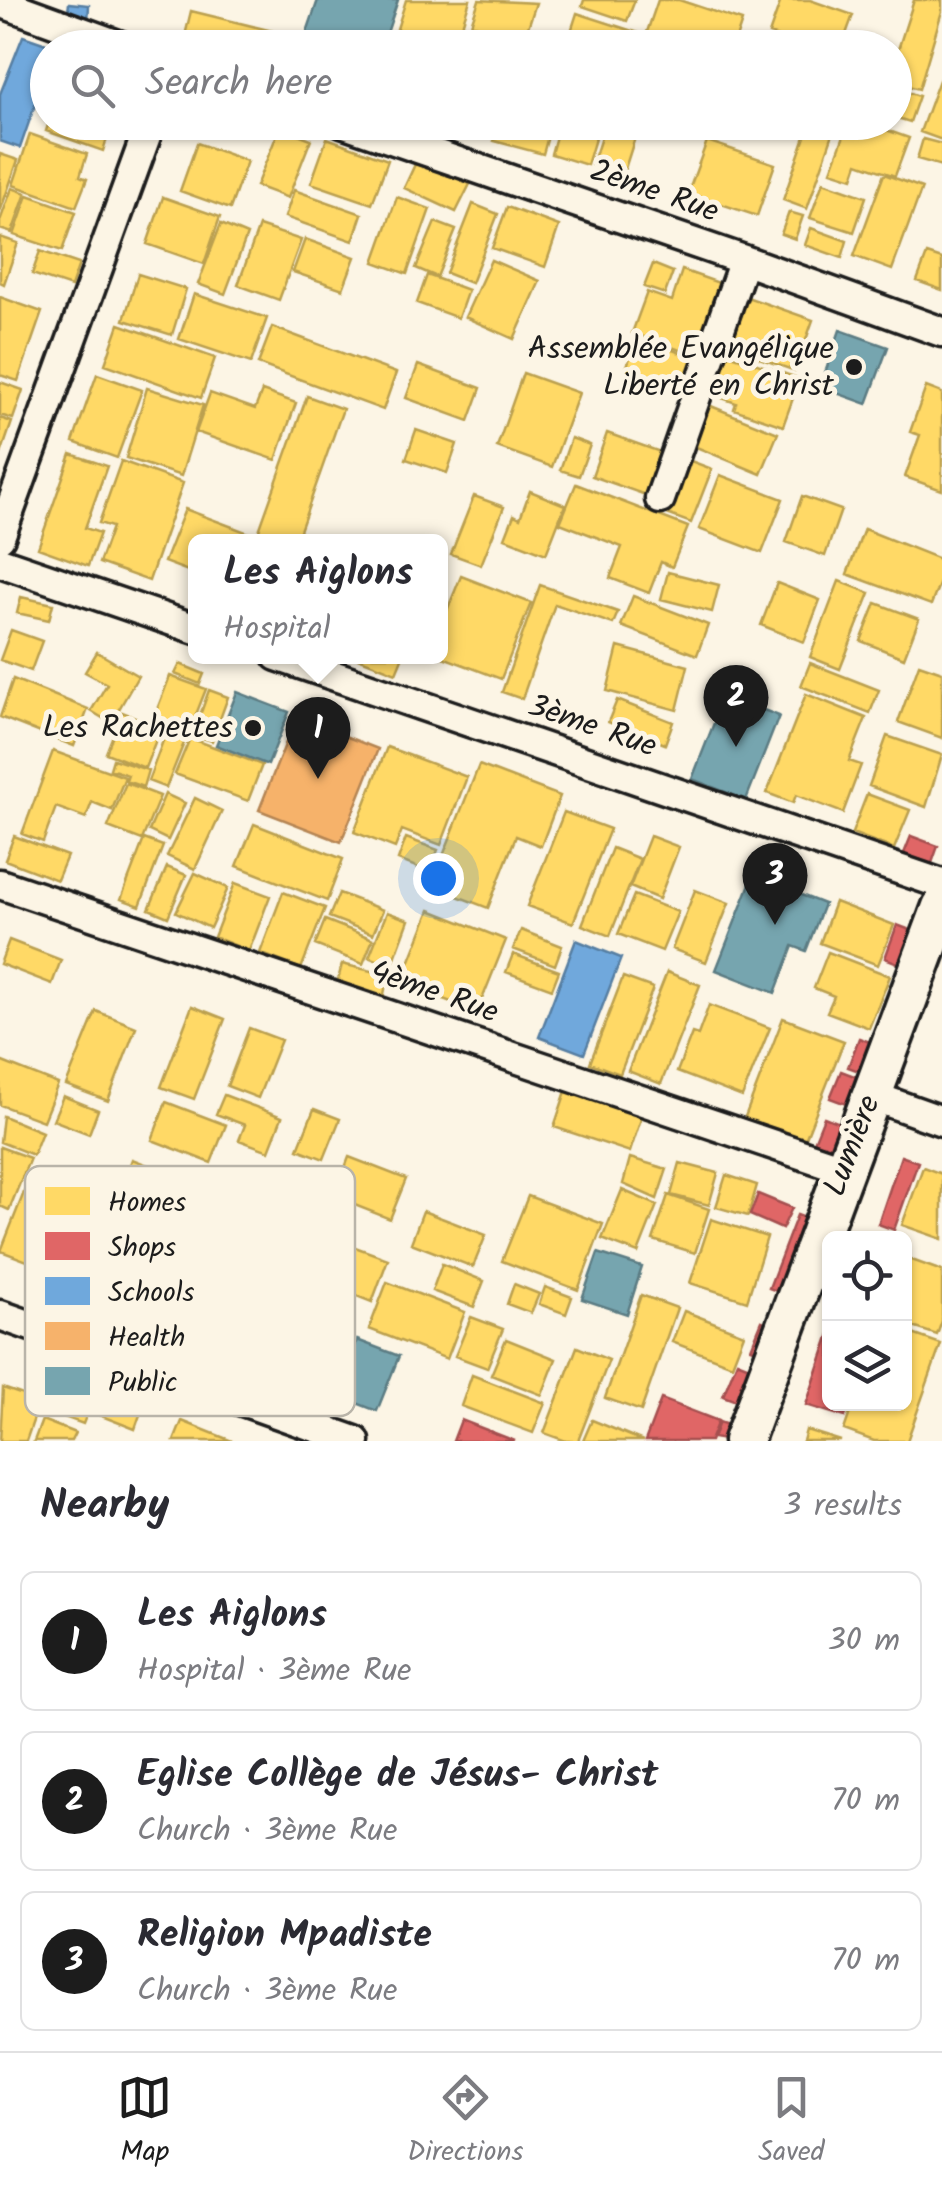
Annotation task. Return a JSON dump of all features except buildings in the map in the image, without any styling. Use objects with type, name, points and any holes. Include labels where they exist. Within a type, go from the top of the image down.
[{"type":"street","points":[[0,2],[77,30]]},
{"type":"street","points":[[0,537],[145,140]]},
{"type":"street","name":"2ème Rue","points":[[394,140],[942,332]]},
{"type":"street","points":[[660,499],[744,260]]},
{"type":"street","points":[[0,562],[188,626]]},
{"type":"street","name":"3ème Rue","points":[[300,664],[942,884]]},
{"type":"street","name":"4ème Rue","points":[[0,884],[845,1169]]},
{"type":"street","name":"Lumière","points":[[743,1441],[942,907]]},
{"type":"street","points":[[872,1096],[942,1122]]},
{"type":"street","points":[[0,1315],[25,1324]]},
{"type":"street","points":[[285,1416],[355,1441]]},
{"type":"place","name":"Assemblée Evangélique Liberté en Christ","points":[[854,367]]},
{"type":"place","name":"Les Rachettes","points":[[253,728]]},
{"type":"place","name":"Eglise Collège de Jésus- Christ","points":[[736,747]]},
{"type":"place","name":"Les Aiglons","points":[[318,779]]},
{"type":"place","name":"Religion Mpadiste","points":[[775,925]]}]
